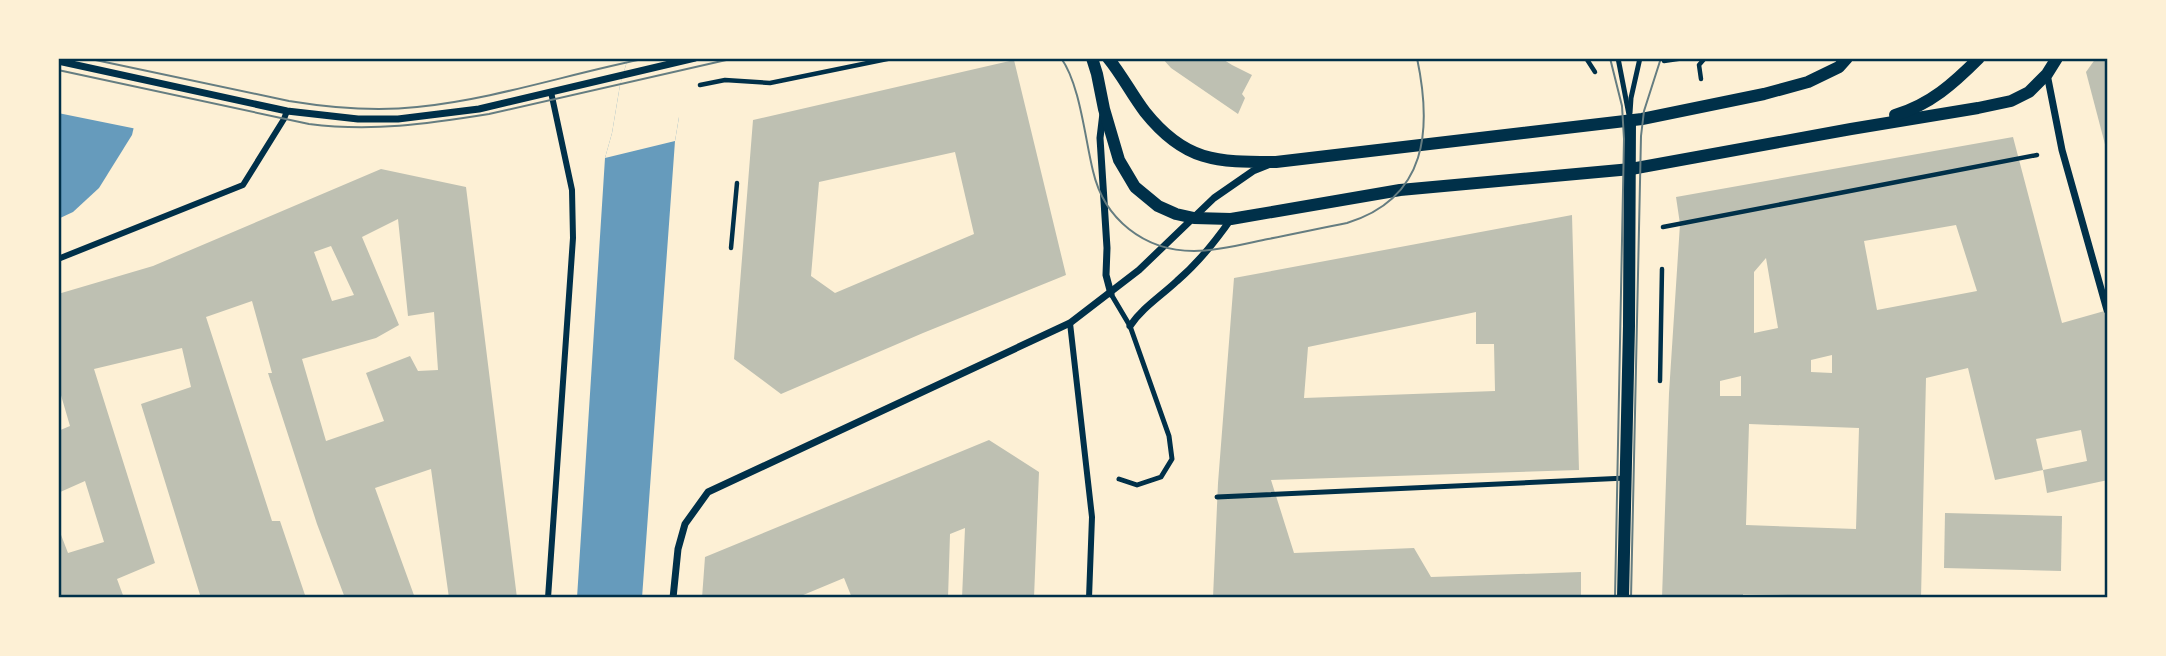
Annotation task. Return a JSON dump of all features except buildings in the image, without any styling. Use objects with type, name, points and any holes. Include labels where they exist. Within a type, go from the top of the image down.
[{"type":"street","points":[[58,61],[287,111],[358,119],[398,119],[479,109],[695,58]]},
{"type":"street","points":[[1092,58],[1119,160],[1135,187],[1158,206],[1176,214],[1194,218],[1231,219],[1400,190],[1631,169],[1978,108],[2011,101],[2029,92],[2047,74],[2057,58]]},
{"type":"street","points":[[1108,58],[1144,110],[1164,133],[1181,147],[1218,160],[1276,162],[1630,120],[1740,99],[1808,82],[1839,67],[1847,58]]},
{"type":"street","points":[[1851,129],[1906,112],[1934,99],[1979,58]]},
{"type":"street","points":[[2047,74],[2062,150],[2107,310]]},
{"type":"street","points":[[548,598],[573,238],[572,191],[551,92]]},
{"type":"street","points":[[1104,109],[1100,138],[1107,248],[1105,264],[1111,294]]},
{"type":"street","points":[[58,259],[243,185],[287,111]]},
{"type":"street","points":[[1623,598],[1630,120]]},
{"type":"street","points":[[673,598],[678,549],[685,524],[708,492],[1070,323],[1111,294],[1233,184],[1253,171],[1276,162]]},
{"type":"street","points":[[1130,326],[1138,314],[1195,264],[1231,219]]},
{"type":"street","points":[[1070,323],[1093,517],[1089,598]]},
{"type":"lane","points":[[1618,58],[1630,120]]},
{"type":"lane","points":[[1630,120],[1631,98],[1640,58]]},
{"type":"lane","points":[[1111,294],[1130,326],[1169,436],[1172,459],[1161,477],[1137,485],[1119,479]]},
{"type":"lane","points":[[1217,497],[1626,478]]},
{"type":"path","points":[[692,86],[725,80],[771,83],[892,58]]},
{"type":"path","points":[[1586,58],[1597,74]]},
{"type":"path","points":[[1701,80],[1699,65],[1705,58]]},
{"type":"path","points":[[1663,227],[2019,159]]},
{"type":"path","points":[[731,248],[737,183]]},
{"type":"path","points":[[1660,381],[1662,269]]},
{"type":"water","points":[[628,58],[679,117],[675,141],[642,598],[577,598],[605,158]]},
{"type":"water","points":[[66,97],[136,118],[132,135],[99,188],[73,212],[58,219],[58,118]]},
{"type":"pier","points":[[73,58],[147,58],[137,129],[58,113]]},
{"type":"pier","points":[[628,58],[684,58],[675,141],[605,158],[620,85]]},
{"type":"tram line","points":[[86,58],[289,101],[369,109],[417,107],[476,98],[648,58]]},
{"type":"tram line","points":[[58,70],[309,124],[377,127],[489,114],[735,58]]},
{"type":"tram line","points":[[1061,58],[1073,82],[1093,171],[1106,204],[1129,229],[1143,238],[1176,250],[1194,251],[1231,247],[1347,223],[1374,212],[1394,197],[1409,179],[1418,158],[1423,135],[1422,84],[1417,58]]},
{"type":"tram line","points":[[1610,58],[1622,106],[1624,139],[1615,598]]},
{"type":"tram line","points":[[1631,598],[1641,136],[1644,111],[1661,58]]}]
